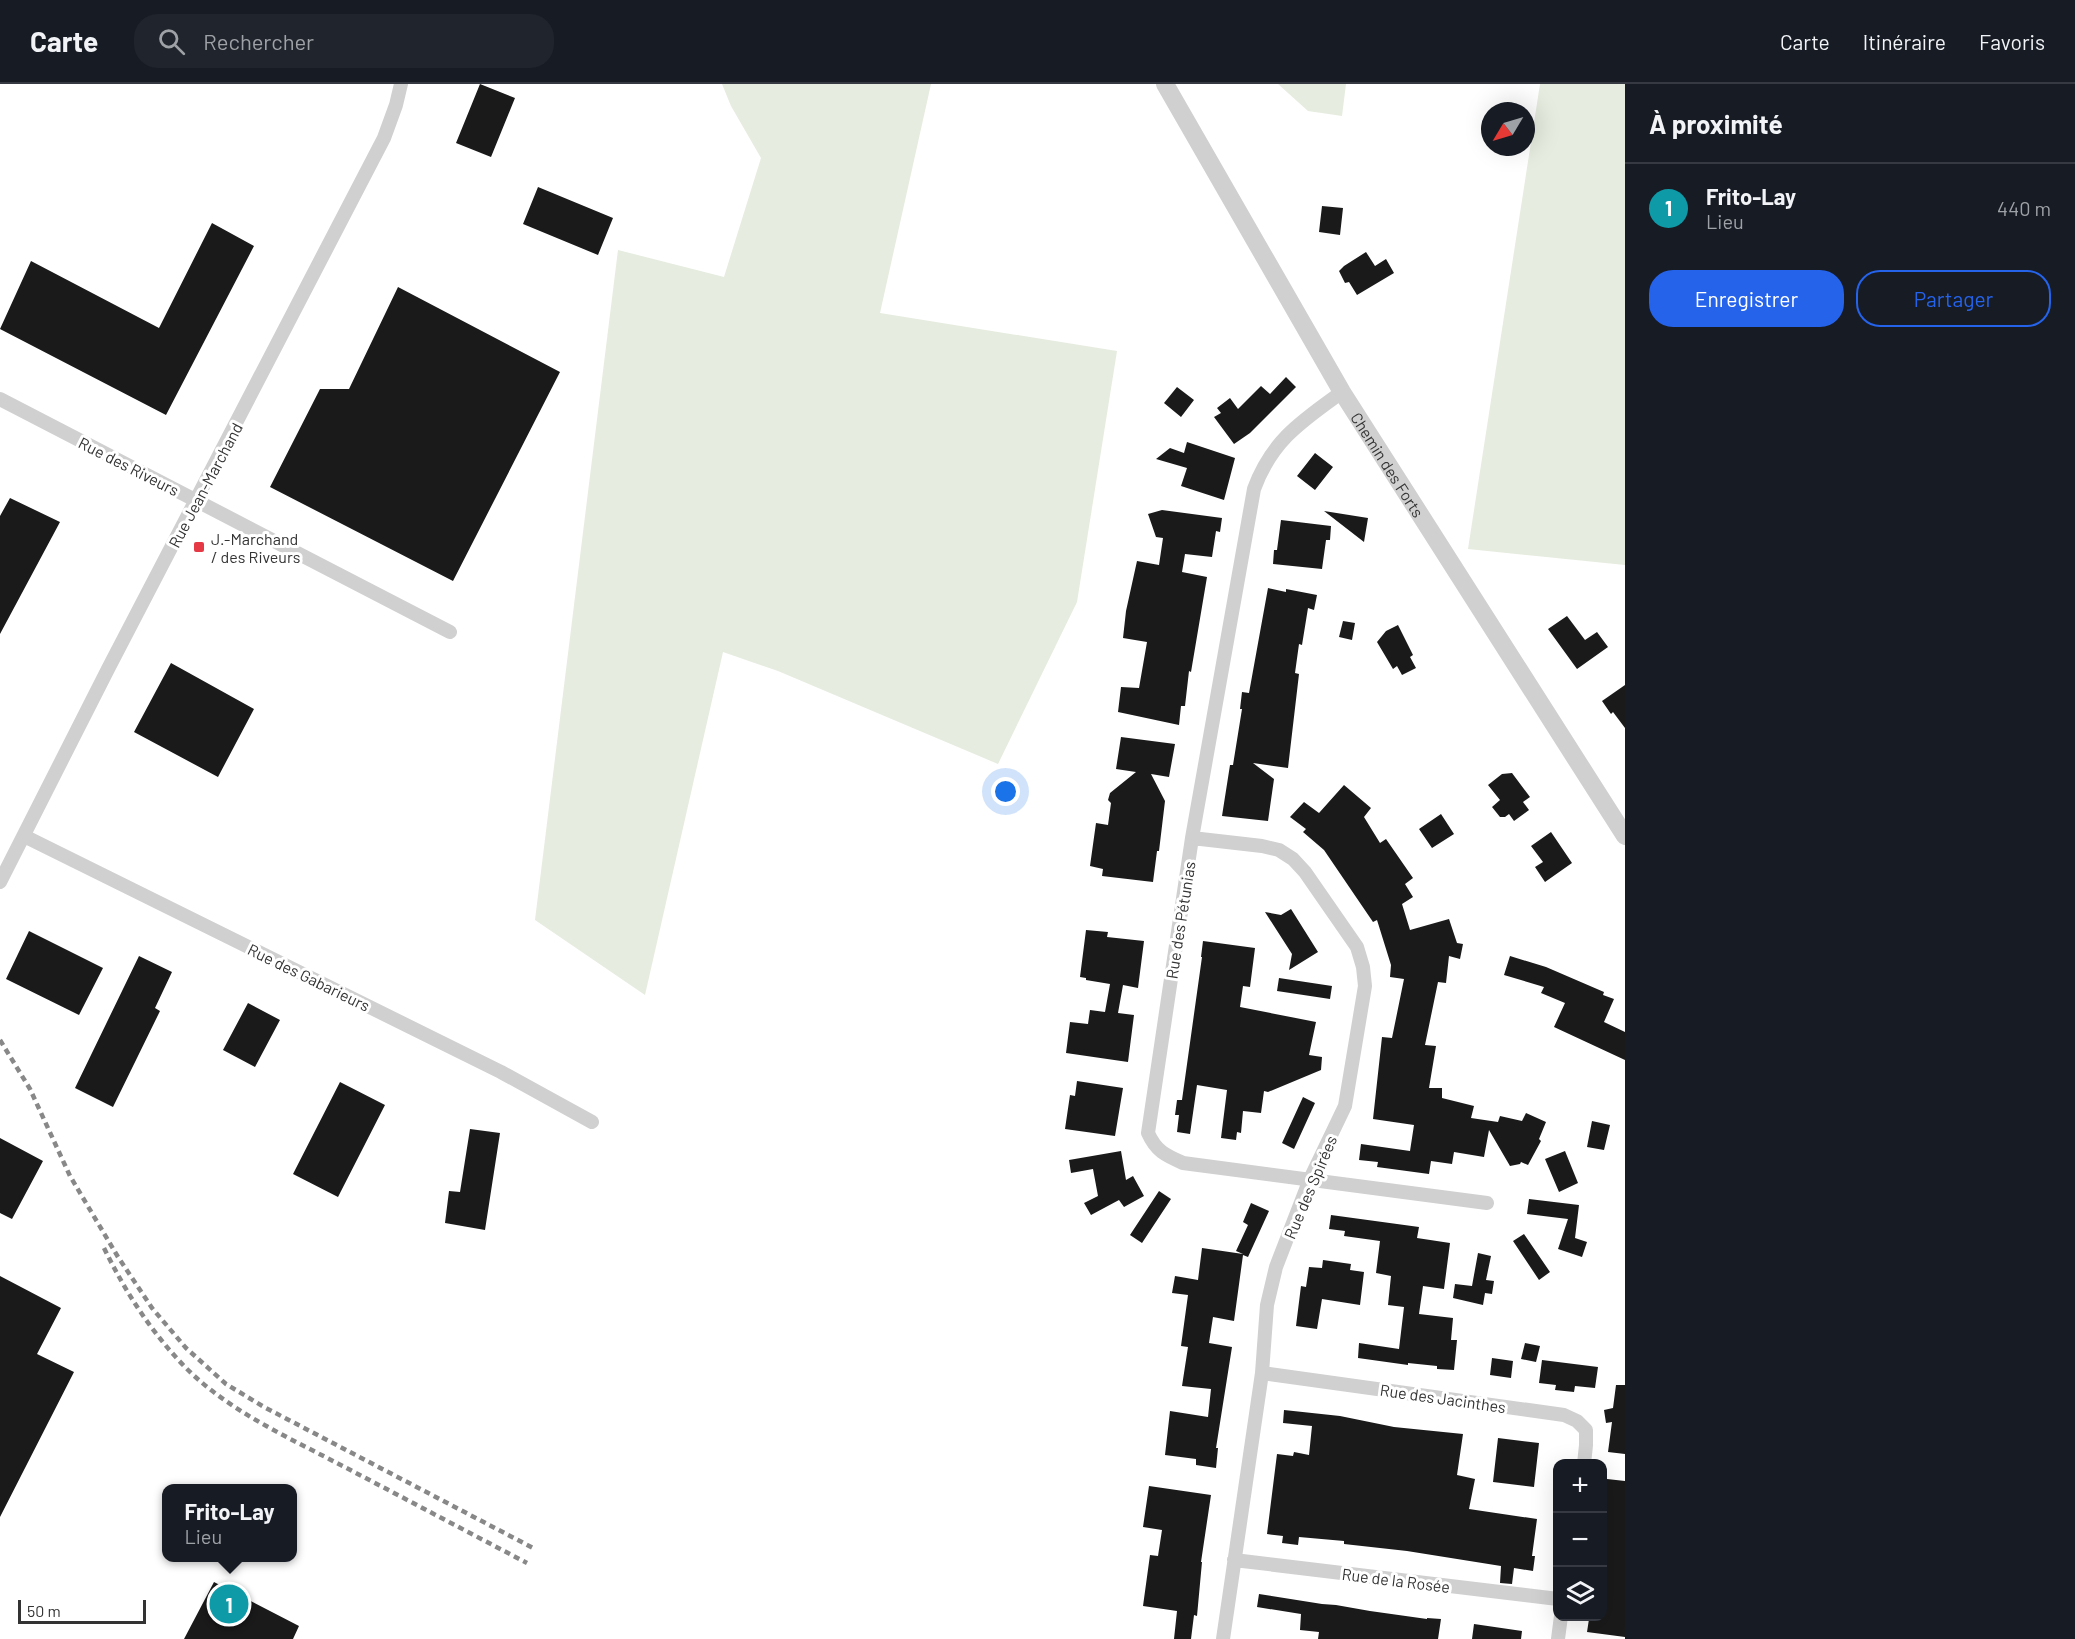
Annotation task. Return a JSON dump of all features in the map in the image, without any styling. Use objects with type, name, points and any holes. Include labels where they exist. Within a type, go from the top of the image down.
[{"type":"street","name":"Rue Jean-Marchand","points":[[0,882],[384,138],[401,84]]},
{"type":"street","name":"Chemin des Forts","points":[[1165,84],[1342,392],[1625,836]]},
{"type":"street","name":"Rue des Pétunias","points":[[1342,392],[1303,420],[1277,446],[1262,467],[1254,489],[1192,838],[1148,1133],[1154,1146],[1167,1156],[1183,1163],[1487,1203]]},
{"type":"street","name":"Rue des Riveurs","points":[[0,399],[450,632]]},
{"type":"street","name":"Rue des Gabarieurs","points":[[24,836],[501,1072],[592,1122]]},
{"type":"street","name":"Rue des Spirées","points":[[1192,838],[1262,846],[1279,850],[1293,859],[1305,872],[1356,947],[1363,967],[1365,986],[1345,1106],[1310,1179],[1276,1267],[1267,1305],[1262,1373],[1223,1639]]},
{"type":"street","name":"Rue des Jacinthes","points":[[1262,1373],[1564,1415],[1577,1421],[1586,1430],[1584,1459]]},
{"type":"street","name":"Rue de la Rosée","points":[[1234,1560],[1553,1599]]},
{"type":"street","points":[[1558,1639],[1560,1621]]},
{"type":"shaded area","points":[[722,84],[931,84],[880,313],[1117,351],[1077,602],[998,764],[778,671],[723,652],[645,995],[535,920],[618,250],[724,277],[761,158],[731,106]]},
{"type":"shaded area","points":[[1278,84],[1346,84],[1342,116],[1308,111]]},
{"type":"shaded area","points":[[1540,84],[1625,84],[1625,565],[1468,549],[1529,156],[1535,156],[1535,116]]},
{"type":"building","points":[[480,84],[515,98],[491,157],[456,143]]},
{"type":"building","points":[[538,187],[613,218],[598,255],[523,224]]},
{"type":"building","points":[[1322,206],[1343,208],[1340,235],[1319,232]]},
{"type":"building","points":[[212,223],[254,246],[166,415],[0,329],[31,261],[159,328]]},
{"type":"building","points":[[1366,252],[1375,266],[1386,259],[1394,273],[1357,295],[1349,282],[1345,283],[1339,271]]},
{"type":"building","points":[[398,287],[560,372],[453,581],[270,487],[320,389],[349,389]]},
{"type":"building","points":[[1286,377],[1296,387],[1250,433],[1234,444],[1214,417],[1221,413],[1217,408],[1230,398],[1238,409],[1261,386],[1270,394]]},
{"type":"building","points":[[1177,387],[1194,400],[1181,417],[1164,403]]},
{"type":"building","points":[[1187,442],[1235,458],[1224,500],[1181,486],[1187,468],[1156,459],[1170,448],[1184,453]]},
{"type":"building","points":[[1315,453],[1333,467],[1315,490],[1297,476]]},
{"type":"building","points":[[10,498],[60,522],[0,634],[0,516]]},
{"type":"building","points":[[1162,510],[1222,518],[1220,532],[1216,531],[1212,557],[1185,554],[1182,572],[1207,577],[1191,672],[1189,671],[1185,706],[1181,706],[1179,725],[1118,712],[1121,687],[1139,688],[1147,642],[1123,638],[1126,611],[1137,561],[1159,565],[1163,538],[1156,537],[1148,514]]},
{"type":"building","points":[[1324,511],[1368,518],[1364,542]]},
{"type":"building","points":[[1281,520],[1331,526],[1330,540],[1326,540],[1322,569],[1273,564]]},
{"type":"building","points":[[1268,588],[1317,595],[1314,610],[1308,608],[1302,645],[1299,644],[1295,673],[1299,674],[1288,768],[1253,763],[1274,779],[1268,821],[1222,816],[1230,765],[1233,765],[1242,709],[1240,709],[1242,692],[1249,693]]},
{"type":"building","points":[[1567,616],[1585,640],[1597,632],[1608,647],[1577,669],[1548,629]]},
{"type":"building","points":[[1343,621],[1355,623],[1352,640],[1339,637]]},
{"type":"building","points":[[1398,625],[1413,655],[1410,657],[1416,668],[1402,675],[1397,666],[1393,669],[1377,642],[1386,631]]},
{"type":"building","points":[[171,663],[254,709],[218,777],[134,732]]},
{"type":"building","points":[[1625,685],[1625,728],[1602,701]]},
{"type":"building","points":[[1121,737],[1175,744],[1169,777],[1151,774],[1165,801],[1153,882],[1102,876],[1103,869],[1090,866],[1096,823],[1108,825],[1110,793],[1136,772],[1116,769]]},
{"type":"building","points":[[1512,773],[1530,797],[1523,802],[1529,810],[1514,821],[1509,814],[1500,817],[1492,807],[1500,800],[1488,785],[1502,774]]},
{"type":"building","points":[[1344,785],[1371,808],[1364,817],[1380,843],[1386,839],[1413,878],[1405,884],[1413,897],[1402,904],[1410,930],[1449,919],[1457,943],[1463,944],[1460,959],[1449,956],[1446,983],[1438,982],[1425,1045],[1436,1046],[1429,1088],[1442,1088],[1442,1098],[1474,1106],[1471,1118],[1498,1122],[1500,1116],[1522,1121],[1526,1113],[1546,1122],[1539,1139],[1541,1141],[1528,1165],[1521,1162],[1510,1166],[1489,1130],[1484,1157],[1454,1152],[1452,1164],[1431,1161],[1429,1174],[1377,1167],[1378,1162],[1359,1160],[1361,1144],[1410,1151],[1414,1125],[1373,1119],[1382,1037],[1392,1038],[1404,979],[1390,977],[1391,965],[1377,920],[1373,922],[1324,850],[1303,832],[1306,829],[1290,817],[1304,802],[1319,813]]},
{"type":"building","points":[[1441,814],[1454,834],[1432,848],[1419,829]]},
{"type":"building","points":[[1551,832],[1572,863],[1545,882],[1535,867],[1543,862],[1531,846]]},
{"type":"building","points":[[1291,909],[1318,952],[1289,970],[1292,954],[1265,912],[1281,915]]},
{"type":"building","points":[[1086,930],[1108,932],[1107,937],[1144,941],[1138,988],[1123,985],[1118,1013],[1134,1015],[1128,1062],[1066,1053],[1070,1022],[1088,1024],[1090,1010],[1105,1012],[1110,984],[1080,977]]},
{"type":"building","points":[[29,931],[103,968],[79,1015],[6,979]]},
{"type":"building","points":[[1203,941],[1255,948],[1250,987],[1243,986],[1240,1007],[1316,1022],[1309,1055],[1322,1057],[1321,1070],[1268,1092],[1264,1091],[1261,1113],[1243,1111],[1241,1133],[1237,1132],[1236,1140],[1221,1138],[1227,1090],[1197,1085],[1190,1134],[1177,1132],[1179,1115],[1175,1115],[1177,1100],[1182,1100]]},
{"type":"building","points":[[139,956],[172,972],[155,1008],[160,1011],[113,1107],[75,1088]]},
{"type":"building","points":[[1510,956],[1546,967],[1604,992],[1603,995],[1614,999],[1604,1022],[1625,1032],[1625,1060],[1554,1027],[1565,1003],[1541,993],[1544,987],[1504,975]]},
{"type":"building","points":[[1279,978],[1332,986],[1330,999],[1277,991]]},
{"type":"building","points":[[248,1003],[280,1020],[255,1067],[223,1050]]},
{"type":"building","points":[[1077,1081],[1123,1088],[1115,1136],[1065,1129],[1070,1095],[1075,1096]]},
{"type":"building","points":[[340,1082],[385,1105],[338,1197],[293,1174]]},
{"type":"building","points":[[1303,1097],[1315,1103],[1294,1149],[1282,1143]]},
{"type":"building","points":[[1592,1121],[1610,1125],[1604,1150],[1587,1147]]},
{"type":"building","points":[[470,1129],[500,1133],[485,1230],[445,1223],[449,1191],[460,1192]]},
{"type":"building","points":[[0,1138],[43,1161],[12,1219],[0,1213]]},
{"type":"building","points":[[1121,1151],[1126,1180],[1133,1176],[1144,1196],[1124,1207],[1119,1200],[1091,1215],[1084,1203],[1098,1196],[1093,1169],[1071,1173],[1069,1160]]},
{"type":"building","points":[[1565,1151],[1578,1183],[1559,1192],[1545,1159]]},
{"type":"building","points":[[1159,1191],[1171,1199],[1142,1243],[1130,1235]]},
{"type":"building","points":[[1529,1199],[1579,1205],[1575,1238],[1587,1242],[1582,1257],[1558,1249],[1568,1219],[1527,1214]]},
{"type":"building","points":[[1251,1203],[1269,1211],[1248,1257],[1243,1255],[1234,1321],[1213,1317],[1209,1343],[1232,1347],[1216,1448],[1218,1448],[1216,1468],[1196,1465],[1196,1459],[1165,1455],[1170,1411],[1208,1417],[1211,1389],[1182,1386],[1188,1347],[1181,1346],[1188,1295],[1172,1293],[1175,1276],[1198,1280],[1202,1248],[1243,1254],[1236,1251],[1248,1225],[1243,1222]]},
{"type":"building","points":[[1331,1215],[1419,1227],[1417,1238],[1450,1243],[1444,1289],[1423,1286],[1419,1314],[1453,1318],[1451,1340],[1457,1340],[1454,1370],[1437,1369],[1437,1366],[1408,1363],[1408,1365],[1358,1358],[1359,1343],[1399,1349],[1404,1307],[1388,1305],[1391,1276],[1376,1273],[1380,1241],[1344,1236],[1345,1231],[1329,1229]]},
{"type":"building","points":[[1524,1234],[1550,1272],[1539,1280],[1513,1241]]},
{"type":"building","points":[[1478,1253],[1491,1256],[1486,1280],[1494,1281],[1492,1294],[1485,1293],[1483,1305],[1453,1298],[1455,1284],[1472,1286]]},
{"type":"building","points":[[1323,1260],[1351,1264],[1350,1270],[1364,1272],[1360,1305],[1322,1299],[1317,1329],[1296,1326],[1301,1286],[1306,1287],[1309,1267],[1322,1268]]},
{"type":"building","points":[[0,1276],[61,1308],[37,1354],[74,1372],[0,1517]]},
{"type":"building","points":[[1525,1343],[1540,1346],[1536,1362],[1521,1359]]},
{"type":"building","points":[[1492,1358],[1513,1361],[1511,1378],[1490,1375]]},
{"type":"building","points":[[1542,1360],[1598,1367],[1595,1388],[1575,1386],[1574,1392],[1555,1390],[1556,1385],[1539,1383]]},
{"type":"building","points":[[1616,1385],[1625,1385],[1625,1454],[1608,1452],[1612,1422],[1606,1423],[1604,1410],[1613,1408]]},
{"type":"building","points":[[1284,1410],[1340,1416],[1394,1427],[1463,1434],[1457,1475],[1475,1479],[1469,1509],[1537,1519],[1532,1556],[1535,1556],[1533,1571],[1514,1568],[1512,1584],[1500,1583],[1501,1566],[1407,1551],[1344,1544],[1344,1541],[1299,1537],[1298,1545],[1282,1543],[1283,1536],[1267,1534],[1277,1454],[1293,1456],[1294,1452],[1309,1455],[1312,1426],[1283,1423]]},
{"type":"building","points":[[1498,1438],[1539,1443],[1534,1487],[1493,1482]]},
{"type":"building","points":[[1607,1479],[1625,1481],[1625,1637],[1587,1632],[1589,1621],[1607,1621]]},
{"type":"building","points":[[1149,1486],[1211,1495],[1201,1562],[1197,1616],[1194,1615],[1191,1639],[1174,1639],[1177,1611],[1143,1606],[1150,1555],[1158,1556],[1162,1530],[1143,1527]]},
{"type":"building","points":[[214,1582],[299,1626],[293,1639],[184,1639]]},
{"type":"building","points":[[1259,1594],[1427,1619],[1441,1619],[1438,1639],[1318,1639],[1319,1632],[1300,1630],[1301,1614],[1257,1607]]},
{"type":"building","points":[[1474,1624],[1522,1631],[1521,1639],[1472,1639]]},
{"type":"railway","points":[[0,1040],[30,1089],[70,1176],[118,1257],[152,1308],[186,1348],[226,1384],[264,1407],[535,1549]]},
{"type":"railway","points":[[104,1248],[121,1281],[150,1326],[186,1368],[220,1397],[277,1432],[527,1563]]},
{"type":"place","name":"J.-Marchand / des Riveurs","points":[[199,547]]},
{"type":"place","name":"Frito-Lay","points":[[229,1604]]}]
